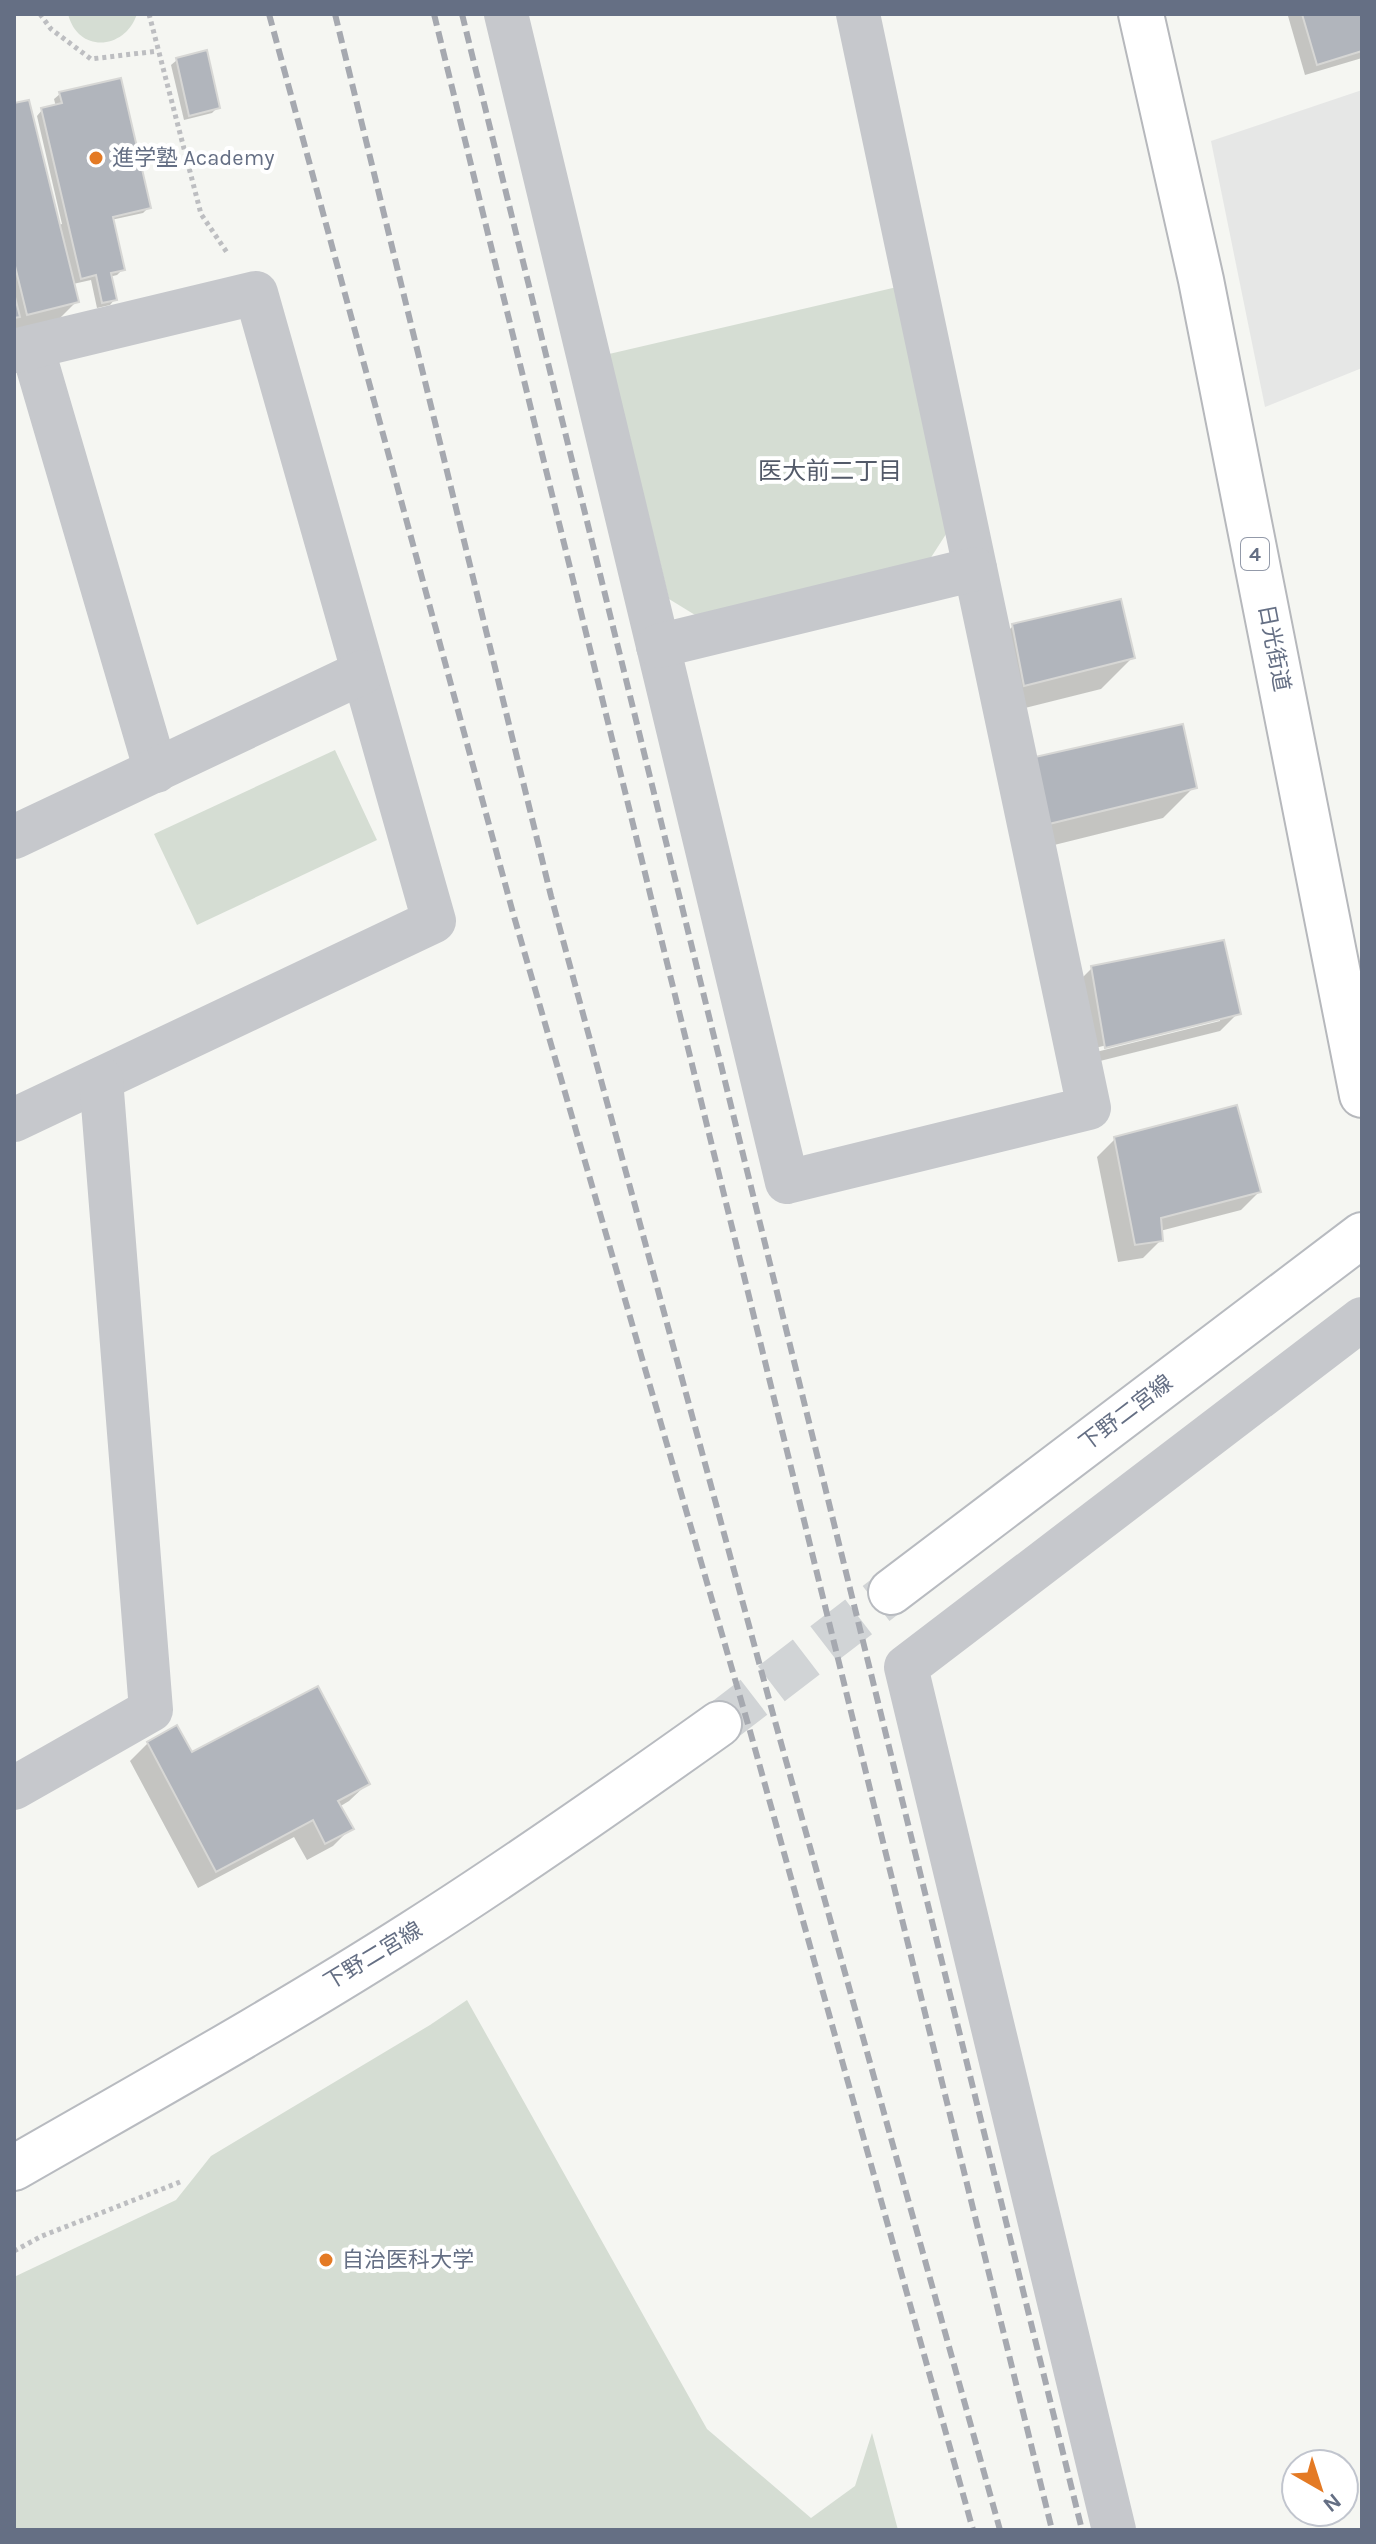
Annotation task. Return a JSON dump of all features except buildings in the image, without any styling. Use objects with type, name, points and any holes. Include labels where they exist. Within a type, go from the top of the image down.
[{"type":"main road","name":"日光街道","points":[[1141,14],[1205,296],[1362,1095]]},
{"type":"main road","name":"下野二宮線","points":[[891,1592],[1362,1235]]},
{"type":"main road","name":"下野二宮線","points":[[14,2168],[192,2066],[411,1934],[561,1837],[719,1724]]},
{"type":"street","points":[[506,14],[787,1182],[1089,1108],[858,14]]},
{"type":"street","points":[[14,1120],[434,921],[256,293],[23,349],[156,771]]},
{"type":"street","points":[[658,646],[975,569]]},
{"type":"street","points":[[14,837],[363,672]]},
{"type":"street","points":[[14,1788],[151,1710],[101,1079]]},
{"type":"street","points":[[1114,2530],[906,1667],[1362,1319]]},
{"type":"path","points":[[40,14],[51,29],[91,59],[158,51]]},
{"type":"path","points":[[149,14],[201,214],[256,293]]},
{"type":"path","points":[[14,2251],[42,2236],[180,2182]]},
{"type":"shaded area","points":[[68,14],[137,14],[123,35],[102,42],[81,36]]},
{"type":"shaded area","points":[[1362,90],[1362,368],[1265,407],[1211,141]]},
{"type":"shaded area","points":[[897,287],[948,531],[930,559],[700,618],[669,599],[609,354]]},
{"type":"shaded area","points":[[335,750],[377,840],[197,925],[154,834]]},
{"type":"shaded area","name":"自治医科大学","points":[[467,2000],[707,2429],[811,2518],[855,2486],[872,2433],[898,2530],[14,2530],[14,2277],[176,2200],[211,2156]]},
{"type":"tunnel","points":[[719,1724],[891,1592]]},
{"type":"railway","points":[[269,14],[513,913],[750,1731],[973,2530]]},
{"type":"railway","points":[[335,14],[551,896],[773,1714],[1000,2530]]},
{"type":"railway","points":[[434,14],[1052,2530]]},
{"type":"railway","points":[[462,14],[1082,2530]]},
{"type":"place","name":"進学塾 Academy","points":[[96,158]]},
{"type":"place","name":"自治医科大学","points":[[326,2260]]},
{"type":"district","name":"医大前二丁目","points":[[830,471]]}]
